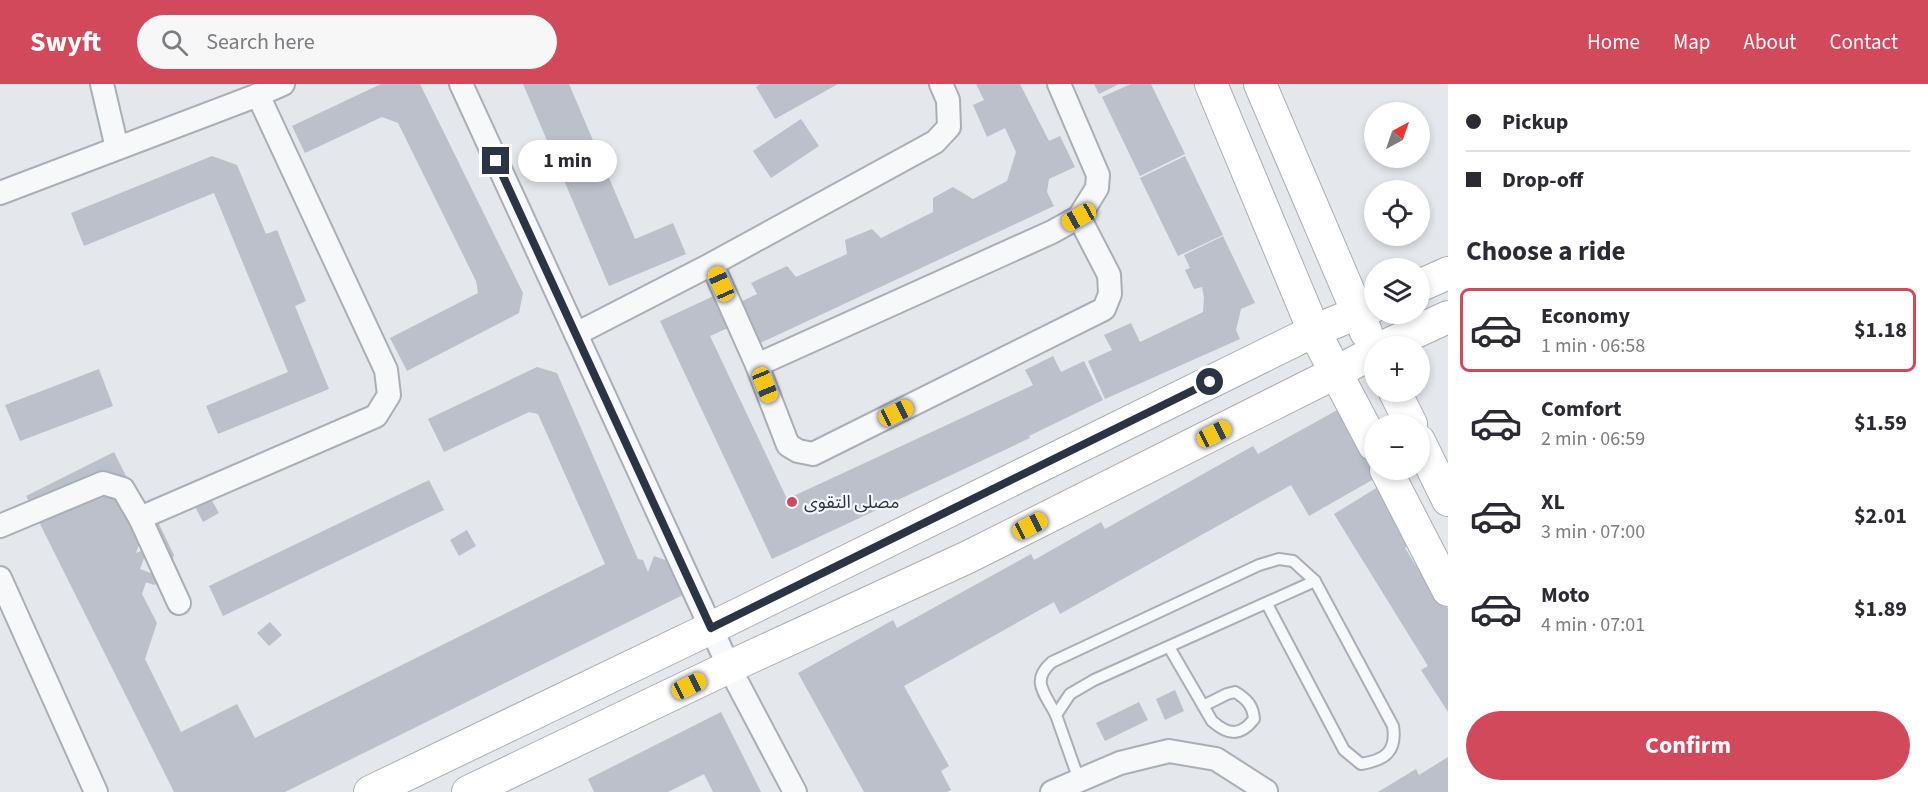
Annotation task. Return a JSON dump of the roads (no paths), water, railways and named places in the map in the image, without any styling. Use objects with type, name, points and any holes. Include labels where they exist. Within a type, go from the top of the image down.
[{"type":"main road","points":[[1211,84],[1314,331],[1364,425]]},
{"type":"main road","points":[[1260,84],[1364,306]]},
{"type":"main road","points":[[1430,281],[1448,273]]},
{"type":"main road","points":[[370,792],[711,628],[1314,331],[1364,311]]},
{"type":"main road","points":[[1407,336],[1448,317]]},
{"type":"main road","points":[[468,792],[729,667],[968,557],[1337,372],[1364,356]]},
{"type":"main road","points":[[1430,463],[1448,500]]},
{"type":"main road","points":[[1391,480],[1448,590]]},
{"type":"street","points":[[102,84],[117,148]]},
{"type":"street","points":[[0,193],[283,84]]},
{"type":"street","points":[[461,84],[729,667],[795,792]]},
{"type":"street","points":[[576,334],[712,264],[935,142],[949,127],[948,100],[941,84]]},
{"type":"street","points":[[757,365],[1052,232],[1079,217],[1097,188],[1098,175],[1059,84]]},
{"type":"street","points":[[140,518],[376,416],[389,395],[386,370],[258,95]]},
{"type":"street","points":[[712,264],[757,365],[788,445],[798,451],[813,454],[1104,309],[1110,294],[1109,276],[1079,217]]},
{"type":"street","points":[[0,526],[103,483],[123,489],[140,518],[179,603]]},
{"type":"street","points":[[0,578],[96,792]]},
{"type":"street","points":[[1052,792],[1120,763],[1169,751],[1216,759],[1266,791]]},
{"type":"lane","points":[[1079,780],[1056,715],[1040,682],[1042,671],[1052,662],[1259,565],[1279,559],[1293,561],[1315,581],[1393,726],[1395,740],[1391,749],[1377,761],[1361,764],[1344,750],[1267,604]]},
{"type":"lane","points":[[1056,715],[1070,694],[1094,681],[1315,581]]},
{"type":"lane","points":[[1169,647],[1203,706],[1212,721],[1222,730],[1233,733],[1247,729],[1254,719],[1253,709],[1245,698],[1235,692],[1203,706]]},
{"type":"place","name":"مصلى التقوى","points":[[792,502]]}]
